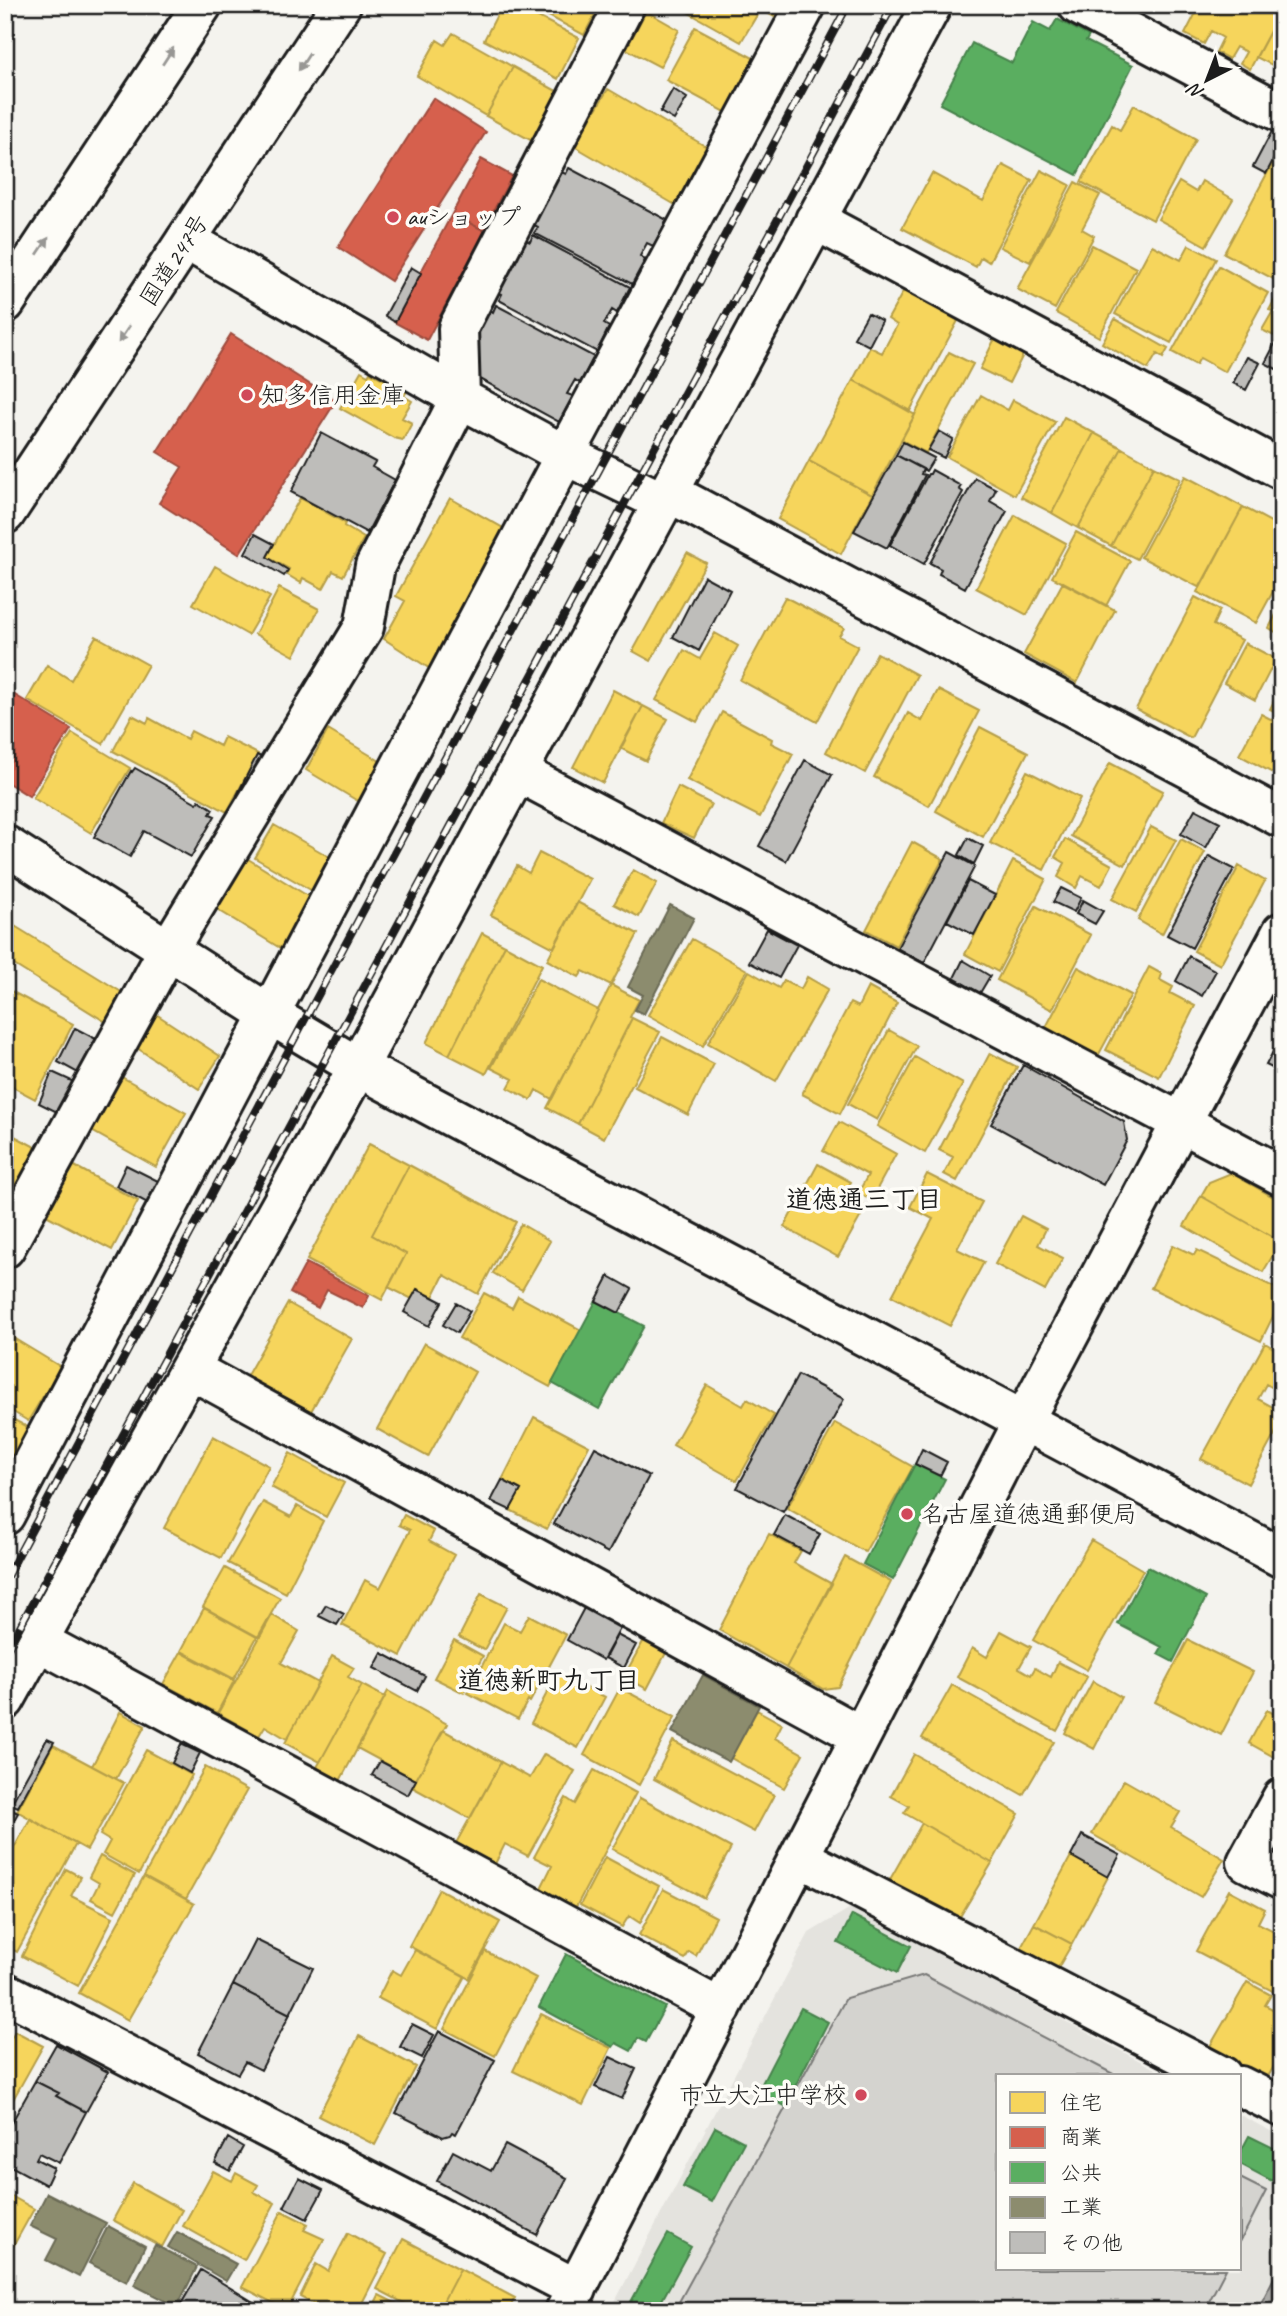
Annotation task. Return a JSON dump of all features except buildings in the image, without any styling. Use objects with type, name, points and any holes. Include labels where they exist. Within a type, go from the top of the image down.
[{"type":"main road","points":[[5,303],[202,5]]},
{"type":"main road","name":"国道247号","points":[[5,514],[341,5]]},
{"type":"main road","points":[[5,1248],[168,950],[364,627],[375,566],[460,398],[458,328],[625,5]]},
{"type":"main road","points":[[5,1515],[806,5]]},
{"type":"main road","points":[[5,1700],[358,1067],[932,5]]},
{"type":"main road","points":[[1078,5],[1282,113]]},
{"type":"main road","points":[[816,220],[1282,470]]},
{"type":"main road","points":[[186,240],[460,398],[565,455],[666,497],[1282,818]]},
{"type":"main road","points":[[518,772],[1282,1176]]},
{"type":"main road","points":[[5,845],[269,1014],[358,1067],[1282,1558]]},
{"type":"main road","points":[[5,1992],[571,2300],[1024,1420],[1282,932]]},
{"type":"main road","points":[[190,1368],[861,1736]]},
{"type":"main road","points":[[38,1641],[721,2009]]},
{"type":"main road","points":[[1282,1798],[1247,1862],[1282,1881]]},
{"type":"main road","points":[[799,1857],[1218,2074]]},
{"type":"main road","points":[[1242,2087],[1282,2107]]},
{"type":"shaded area","name":"市立大江中学校","points":[[852,1907],[1164,2074],[996,2074],[996,2270],[1242,2270],[1242,2116],[1282,2137],[1282,2311],[610,2311],[809,1933]]},
{"type":"shaded area","name":"市立大江中学校","points":[[924,1975],[1113,2074],[996,2074],[996,2270],[1225,2270],[1204,2311],[674,2311],[846,1998]]},
{"type":"shaded area","points":[[1242,2179],[1266,2191],[1242,2238]]},
{"type":"shaded area","points":[[1282,2262],[1282,2311],[1257,2311]]},
{"type":"railway","points":[[5,1580],[848,5]]},
{"type":"railway","points":[[5,1654],[893,5]]},
{"type":"place","name":"auショップ","points":[[393,217]]},
{"type":"place","name":"知多信用金庫","points":[[247,395]]},
{"type":"place","name":"名古屋道徳通郵便局","points":[[907,1514]]},
{"type":"place","name":"市立大江中学校","points":[[861,2095]]},
{"type":"district","name":"道徳通三丁目","points":[[864,1199]]},
{"type":"district","name":"道徳新町九丁目","points":[[549,1680]]}]
